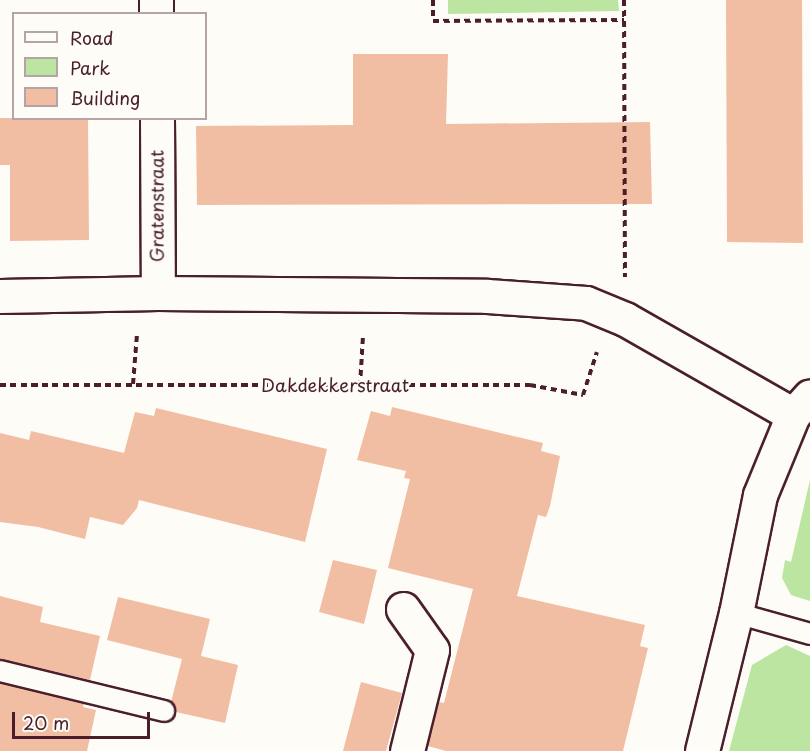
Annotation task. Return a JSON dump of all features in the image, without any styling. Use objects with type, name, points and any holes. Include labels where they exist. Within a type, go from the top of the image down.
[{"type":"street","name":"Gratenstraat","points":[[148,293],[156,120]]},
{"type":"street","points":[[0,296],[148,293],[487,296],[586,303],[802,405],[760,495],[736,613],[702,751]]},
{"type":"street","points":[[403,609],[432,650],[407,751]]},
{"type":"lane","points":[[736,613],[810,634]]},
{"type":"lane","points":[[0,671],[164,711]]},
{"type":"path","points":[[433,0],[433,21],[624,20]]},
{"type":"path","points":[[617,316],[624,0]]},
{"type":"path","points":[[133,384],[148,293]]},
{"type":"path","points":[[360,386],[365,296]]},
{"type":"path","name":"Dakdekkerstraat","points":[[0,385],[530,385],[583,395],[617,316]]},
{"type":"green space","points":[[448,0],[618,0],[619,11],[448,14]]},
{"type":"green space","points":[[810,480],[810,601],[791,595],[782,578],[785,560],[791,562]]},
{"type":"green space","points":[[786,645],[810,656],[810,751],[729,751],[752,665]]},
{"type":"building","points":[[726,0],[802,0],[803,243],[727,242]]},
{"type":"building","points":[[353,54],[448,54],[446,124],[650,122],[652,204],[197,205],[196,126],[353,125]]},
{"type":"building","points":[[0,118],[88,120],[89,240],[10,241],[10,165],[0,165]]},
{"type":"building","points":[[392,407],[543,443],[541,451],[560,456],[550,506],[546,517],[538,515],[517,596],[645,625],[640,646],[648,648],[623,751],[446,751],[428,746],[439,702],[444,703],[473,589],[388,568],[410,479],[404,478],[406,471],[357,460],[371,411],[390,416]]},
{"type":"building","points":[[156,408],[327,449],[305,542],[139,500],[137,508],[123,525],[90,517],[85,539],[38,527],[0,522],[0,433],[29,440],[31,431],[124,453],[135,412],[154,416]]},
{"type":"building","points":[[333,560],[377,570],[364,624],[319,612]]},
{"type":"building","points":[[0,596],[43,607],[40,622],[100,636],[90,680],[0,659]]},
{"type":"building","points":[[118,597],[210,619],[201,656],[238,665],[225,723],[176,712],[171,702],[182,659],[107,640]]},
{"type":"building","points":[[361,682],[402,693],[386,751],[343,751]]},
{"type":"building","points":[[0,683],[84,704],[83,707],[96,710],[87,751],[0,751]]}]
